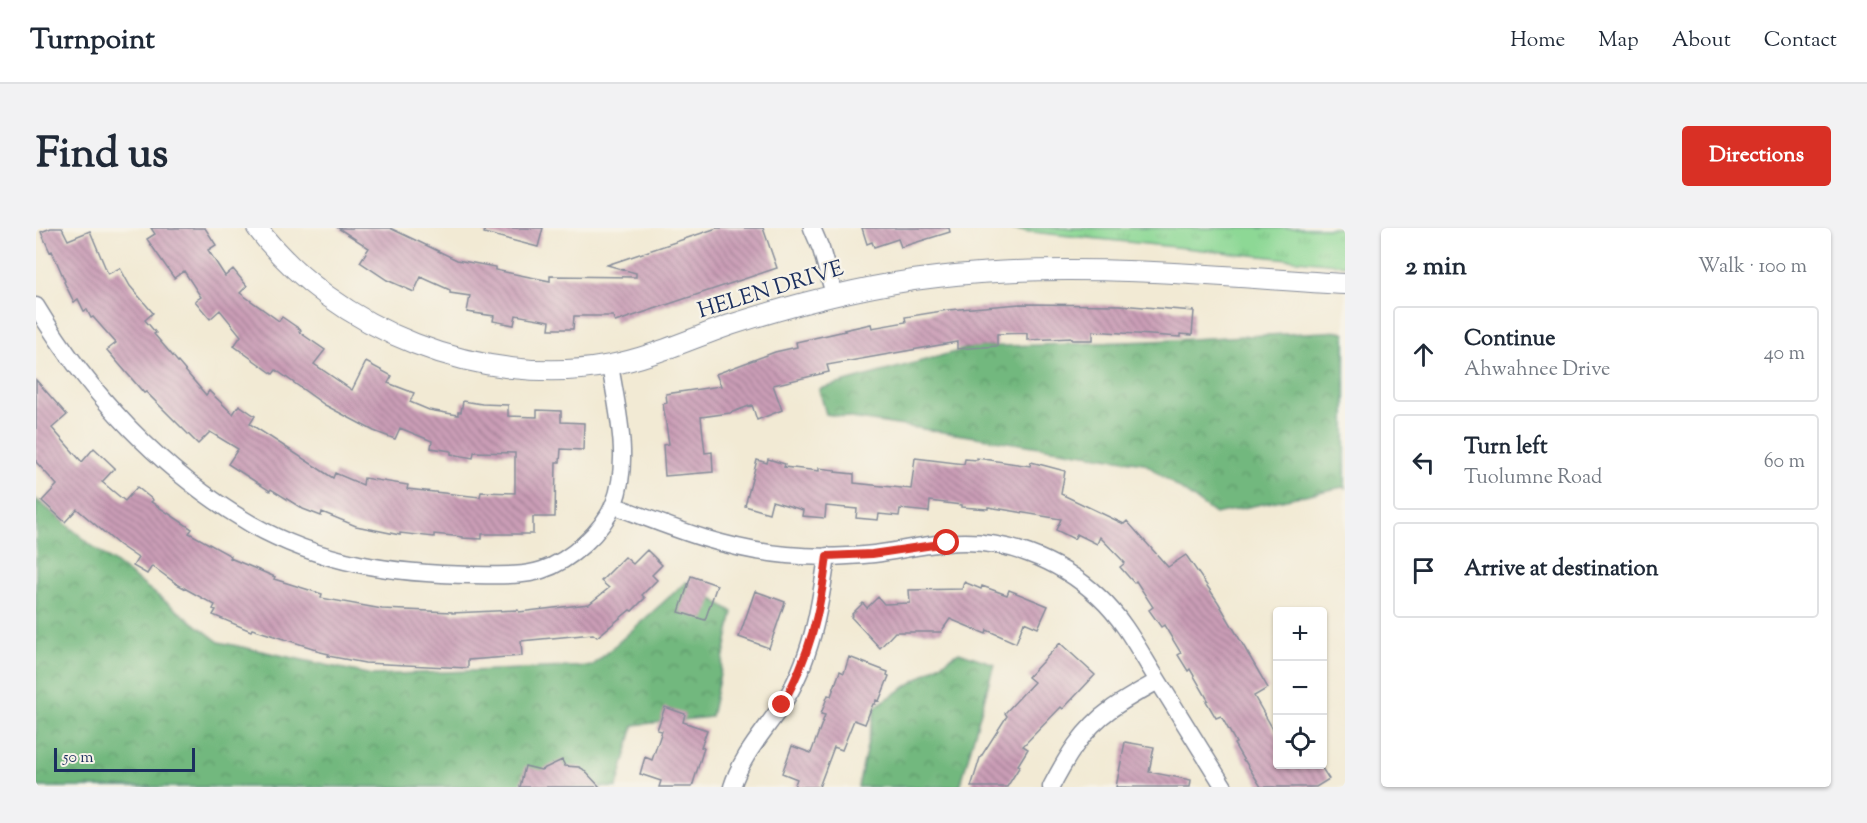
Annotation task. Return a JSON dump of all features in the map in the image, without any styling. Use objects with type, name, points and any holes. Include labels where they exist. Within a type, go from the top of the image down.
[{"type":"street","name":"HELEN DRIVE","points":[[257,228],[298,272],[334,301],[375,326],[415,345],[463,360],[512,367],[562,370],[610,365],[665,350],[727,326],[834,294],[935,277],[1036,270],[1120,271],[1345,284]]},
{"type":"street","points":[[812,228],[821,249],[834,294]]},
{"type":"street","points":[[36,306],[55,337],[105,402],[137,436],[174,469],[212,498],[250,523],[286,542],[326,557],[402,572],[510,575],[542,570],[572,555],[596,533],[614,505],[620,478],[621,450],[610,365]]},
{"type":"street","points":[[614,505],[710,540],[748,550],[788,555],[827,556],[872,554],[947,543],[979,543],[1011,548],[1042,559],[1075,577],[1100,598],[1122,622],[1224,787]]},
{"type":"street","points":[[732,787],[749,750],[782,705],[797,678],[818,616],[827,556]]},
{"type":"street","points":[[1051,787],[1064,762],[1085,733],[1110,710],[1158,681]]},
{"type":"green space","points":[[1011,228],[1345,228],[1345,265],[1013,230]]},
{"type":"green space","points":[[1341,331],[1345,333],[1345,488],[1215,514],[1144,463],[826,414],[819,389],[973,347],[1153,341]]},
{"type":"green space","points":[[36,499],[91,545],[219,642],[372,675],[592,666],[686,582],[733,612],[711,717],[634,725],[617,787],[36,787]]},
{"type":"green space","points":[[959,652],[994,664],[960,787],[858,787],[876,706]]},
{"type":"building","points":[[51,228],[62,228],[68,240],[90,231],[108,274],[120,268],[130,286],[153,313],[145,320],[156,333],[154,334],[206,395],[209,391],[233,414],[239,405],[255,416],[250,424],[333,478],[335,473],[363,485],[364,478],[408,485],[407,489],[480,497],[481,492],[515,493],[515,453],[474,452],[473,458],[451,454],[451,451],[431,448],[432,441],[400,428],[395,439],[374,431],[325,405],[276,370],[273,374],[234,346],[241,336],[220,310],[210,319],[195,301],[201,297],[184,271],[174,278],[147,239],[155,234],[151,228],[205,228],[216,245],[208,250],[225,276],[233,269],[247,286],[240,293],[279,321],[282,317],[325,350],[314,364],[352,390],[366,362],[392,376],[388,383],[414,393],[410,402],[429,410],[458,415],[458,412],[461,412],[463,401],[508,405],[508,416],[537,417],[537,410],[561,411],[561,422],[584,423],[583,450],[561,449],[560,462],[556,462],[555,517],[533,517],[533,534],[482,534],[482,539],[434,534],[434,537],[400,533],[400,535],[356,526],[322,512],[321,516],[303,509],[271,489],[270,491],[228,464],[238,449],[210,432],[198,444],[146,392],[144,393],[107,350],[116,343],[93,317],[91,318],[87,310],[84,311],[78,299],[74,302],[52,251],[50,252],[41,232]]},
{"type":"building","points":[[338,228],[390,228],[457,260],[550,281],[550,276],[636,277],[636,273],[607,265],[717,228],[763,228],[777,268],[615,322],[613,316],[574,316],[573,329],[549,329],[550,321],[516,315],[514,325],[493,321],[494,316],[467,312],[470,296],[450,293],[450,290],[421,277],[414,292],[387,280],[360,262],[369,248]]},
{"type":"building","points":[[485,228],[543,228],[538,247],[484,233]]},
{"type":"building","points":[[862,228],[949,228],[950,232],[901,247],[898,239],[874,247],[872,242],[867,244]]},
{"type":"building","points":[[1020,304],[1119,305],[1194,311],[1192,335],[1180,334],[1180,337],[1093,331],[1093,340],[1072,340],[1072,338],[1027,340],[1027,333],[997,334],[997,346],[957,349],[957,342],[827,365],[829,372],[773,385],[782,410],[757,420],[752,405],[730,413],[701,417],[705,453],[712,452],[713,472],[665,476],[663,445],[669,444],[663,404],[667,403],[666,394],[721,386],[716,374],[775,352],[797,347],[796,342],[871,324],[872,328],[906,322],[905,317],[948,310]]},
{"type":"building","points":[[36,380],[67,415],[52,428],[82,462],[94,448],[115,468],[102,482],[125,501],[137,487],[153,500],[151,502],[192,529],[189,533],[231,556],[230,558],[275,577],[274,579],[322,594],[321,598],[382,609],[452,613],[518,610],[519,612],[589,604],[609,588],[601,581],[625,557],[633,564],[647,550],[662,565],[652,575],[657,580],[642,595],[645,598],[632,611],[630,610],[597,637],[593,634],[521,641],[522,656],[468,660],[468,668],[365,663],[328,656],[329,654],[316,651],[316,649],[252,629],[251,631],[213,615],[216,610],[213,609],[215,605],[177,584],[152,566],[147,574],[133,566],[138,558],[77,509],[65,522],[42,501],[57,485],[36,462]]},
{"type":"building","points":[[915,458],[964,464],[965,459],[977,460],[977,458],[1030,466],[1031,462],[1065,471],[1061,494],[1124,524],[1127,521],[1168,567],[1186,555],[1218,602],[1268,688],[1254,696],[1273,729],[1273,769],[1323,769],[1329,779],[1316,787],[1261,787],[1234,744],[1236,743],[1221,716],[1216,718],[1190,669],[1188,671],[1178,655],[1181,653],[1164,625],[1161,627],[1149,610],[1153,607],[1136,581],[1134,583],[1120,567],[1125,563],[1100,537],[1097,544],[1077,534],[1074,539],[1056,530],[1061,519],[988,507],[988,509],[961,507],[961,505],[930,501],[929,512],[900,509],[899,516],[879,514],[878,520],[856,518],[857,509],[826,506],[825,518],[802,516],[803,510],[772,501],[769,513],[745,506],[757,460],[767,463],[768,459],[785,464],[784,467],[819,471],[819,468],[836,470],[835,472],[854,474],[854,483],[911,489]]},
{"type":"building","points":[[691,576],[717,585],[705,620],[679,612]]},
{"type":"building","points":[[964,582],[1007,595],[1009,590],[1048,606],[1038,628],[1024,622],[1016,643],[987,630],[986,634],[950,619],[941,632],[895,632],[880,648],[851,617],[863,603],[867,608],[878,597],[884,604],[910,603],[909,590],[962,589]]},
{"type":"building","points":[[755,591],[785,602],[769,648],[739,637]]},
{"type":"building","points":[[1060,643],[1095,675],[1023,746],[1028,749],[1007,787],[971,787],[980,758],[1007,716],[1005,713],[1034,682],[1028,677]]},
{"type":"building","points":[[849,657],[888,672],[889,676],[879,701],[876,700],[873,704],[865,724],[854,720],[842,750],[834,747],[819,787],[794,787],[797,779],[782,773],[792,746],[811,753],[825,715],[821,714],[828,695],[831,696],[840,671],[844,673]]},
{"type":"building","points":[[665,707],[685,714],[683,722],[707,730],[692,787],[659,787],[661,781],[640,774],[645,757],[652,760],[662,731],[657,730]]},
{"type":"building","points":[[1125,742],[1154,747],[1149,772],[1191,780],[1190,787],[1116,787]]},
{"type":"building","points":[[562,760],[565,766],[583,769],[600,787],[520,787],[525,766],[541,770]]},
{"type":"route","points":[[782,705],[797,678],[818,616],[827,556],[872,554],[947,543]]}]
